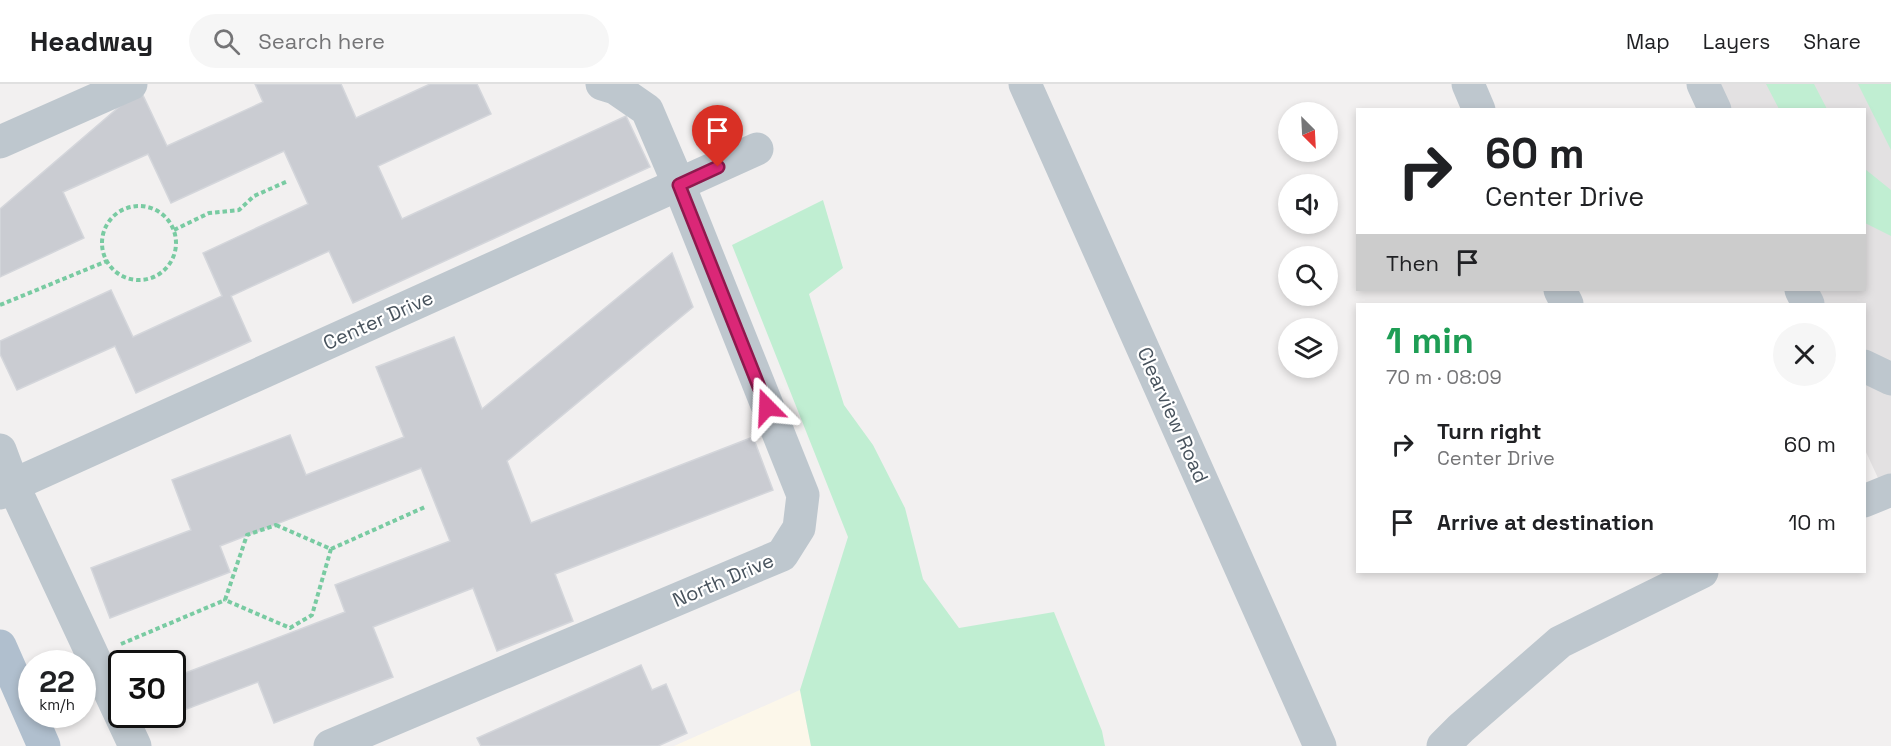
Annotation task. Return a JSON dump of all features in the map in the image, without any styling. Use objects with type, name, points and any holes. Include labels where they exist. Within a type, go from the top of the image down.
[{"type":"main road","points":[[0,646],[44,746]]},
{"type":"street","points":[[0,142],[131,84]]},
{"type":"street","name":"North Drive","points":[[330,746],[782,555],[799,528],[803,495],[647,110],[615,88],[602,84]]},
{"type":"street","name":"Clearview Road","points":[[1025,84],[1320,746]]},
{"type":"street","points":[[1468,84],[1478,108]]},
{"type":"street","points":[[1703,84],[1714,108]]},
{"type":"street","name":"Center Drive","points":[[6,489],[757,149]]},
{"type":"street","points":[[1866,367],[1891,379]]},
{"type":"street","points":[[0,450],[6,489],[90,650]]},
{"type":"street","points":[[1866,500],[1891,490]]},
{"type":"street","points":[[1443,746],[1560,642],[1693,573]]},
{"type":"street","points":[[96,662],[135,746]]},
{"type":"path","points":[[174,230],[209,213],[239,210],[254,196],[288,181]]},
{"type":"path","points":[[134,206],[147,206],[159,211],[168,219],[174,230],[177,243],[174,256],[159,274],[136,280],[114,271],[107,261],[102,238],[109,222],[122,210],[134,206]]},
{"type":"path","points":[[0,305],[107,261]]},
{"type":"path","points":[[225,600],[247,535],[276,525],[331,549],[425,507]]},
{"type":"path","points":[[96,655],[225,600],[290,628],[312,615],[331,549]]},
{"type":"shaded area","points":[[1693,84],[1891,84],[1891,490],[1885,493],[1866,452],[1866,303],[1796,303],[1790,291],[1866,291],[1866,108],[1705,108]]},
{"type":"shaded area","points":[[800,690],[811,746],[674,746]]},
{"type":"green space","points":[[1766,84],[1814,84],[1826,108],[1778,108]]},
{"type":"green space","points":[[1858,84],[1891,84],[1891,150]]},
{"type":"green space","points":[[1866,170],[1891,190],[1891,236],[1866,224]]},
{"type":"green space","points":[[823,200],[843,268],[809,294],[844,405],[873,445],[905,508],[923,579],[959,628],[1054,612],[1102,731],[1105,746],[811,746],[800,690],[848,537],[732,245]]},
{"type":"building","points":[[255,84],[341,84],[356,118],[430,84],[477,84],[491,114],[378,166],[402,219],[626,116],[650,167],[353,303],[329,251],[231,296],[251,341],[136,393],[115,346],[17,390],[0,354],[0,341],[111,290],[133,337],[222,296],[203,253],[308,204],[284,151],[171,203],[148,154],[63,192],[84,238],[0,277],[0,209],[140,89],[167,146],[263,102]]},
{"type":"building","points":[[672,253],[693,307],[507,461],[531,523],[753,437],[773,490],[555,574],[573,621],[497,651],[473,588],[373,627],[393,677],[274,723],[258,682],[186,709],[186,673],[345,612],[335,585],[450,541],[421,468],[220,546],[230,572],[110,618],[91,568],[191,530],[172,480],[290,435],[306,475],[404,437],[376,367],[454,337],[482,409]]},
{"type":"building","points":[[641,665],[652,690],[666,684],[687,733],[658,746],[481,746],[477,738]]},
{"type":"route","points":[[718,167],[679,185],[767,407]]}]
